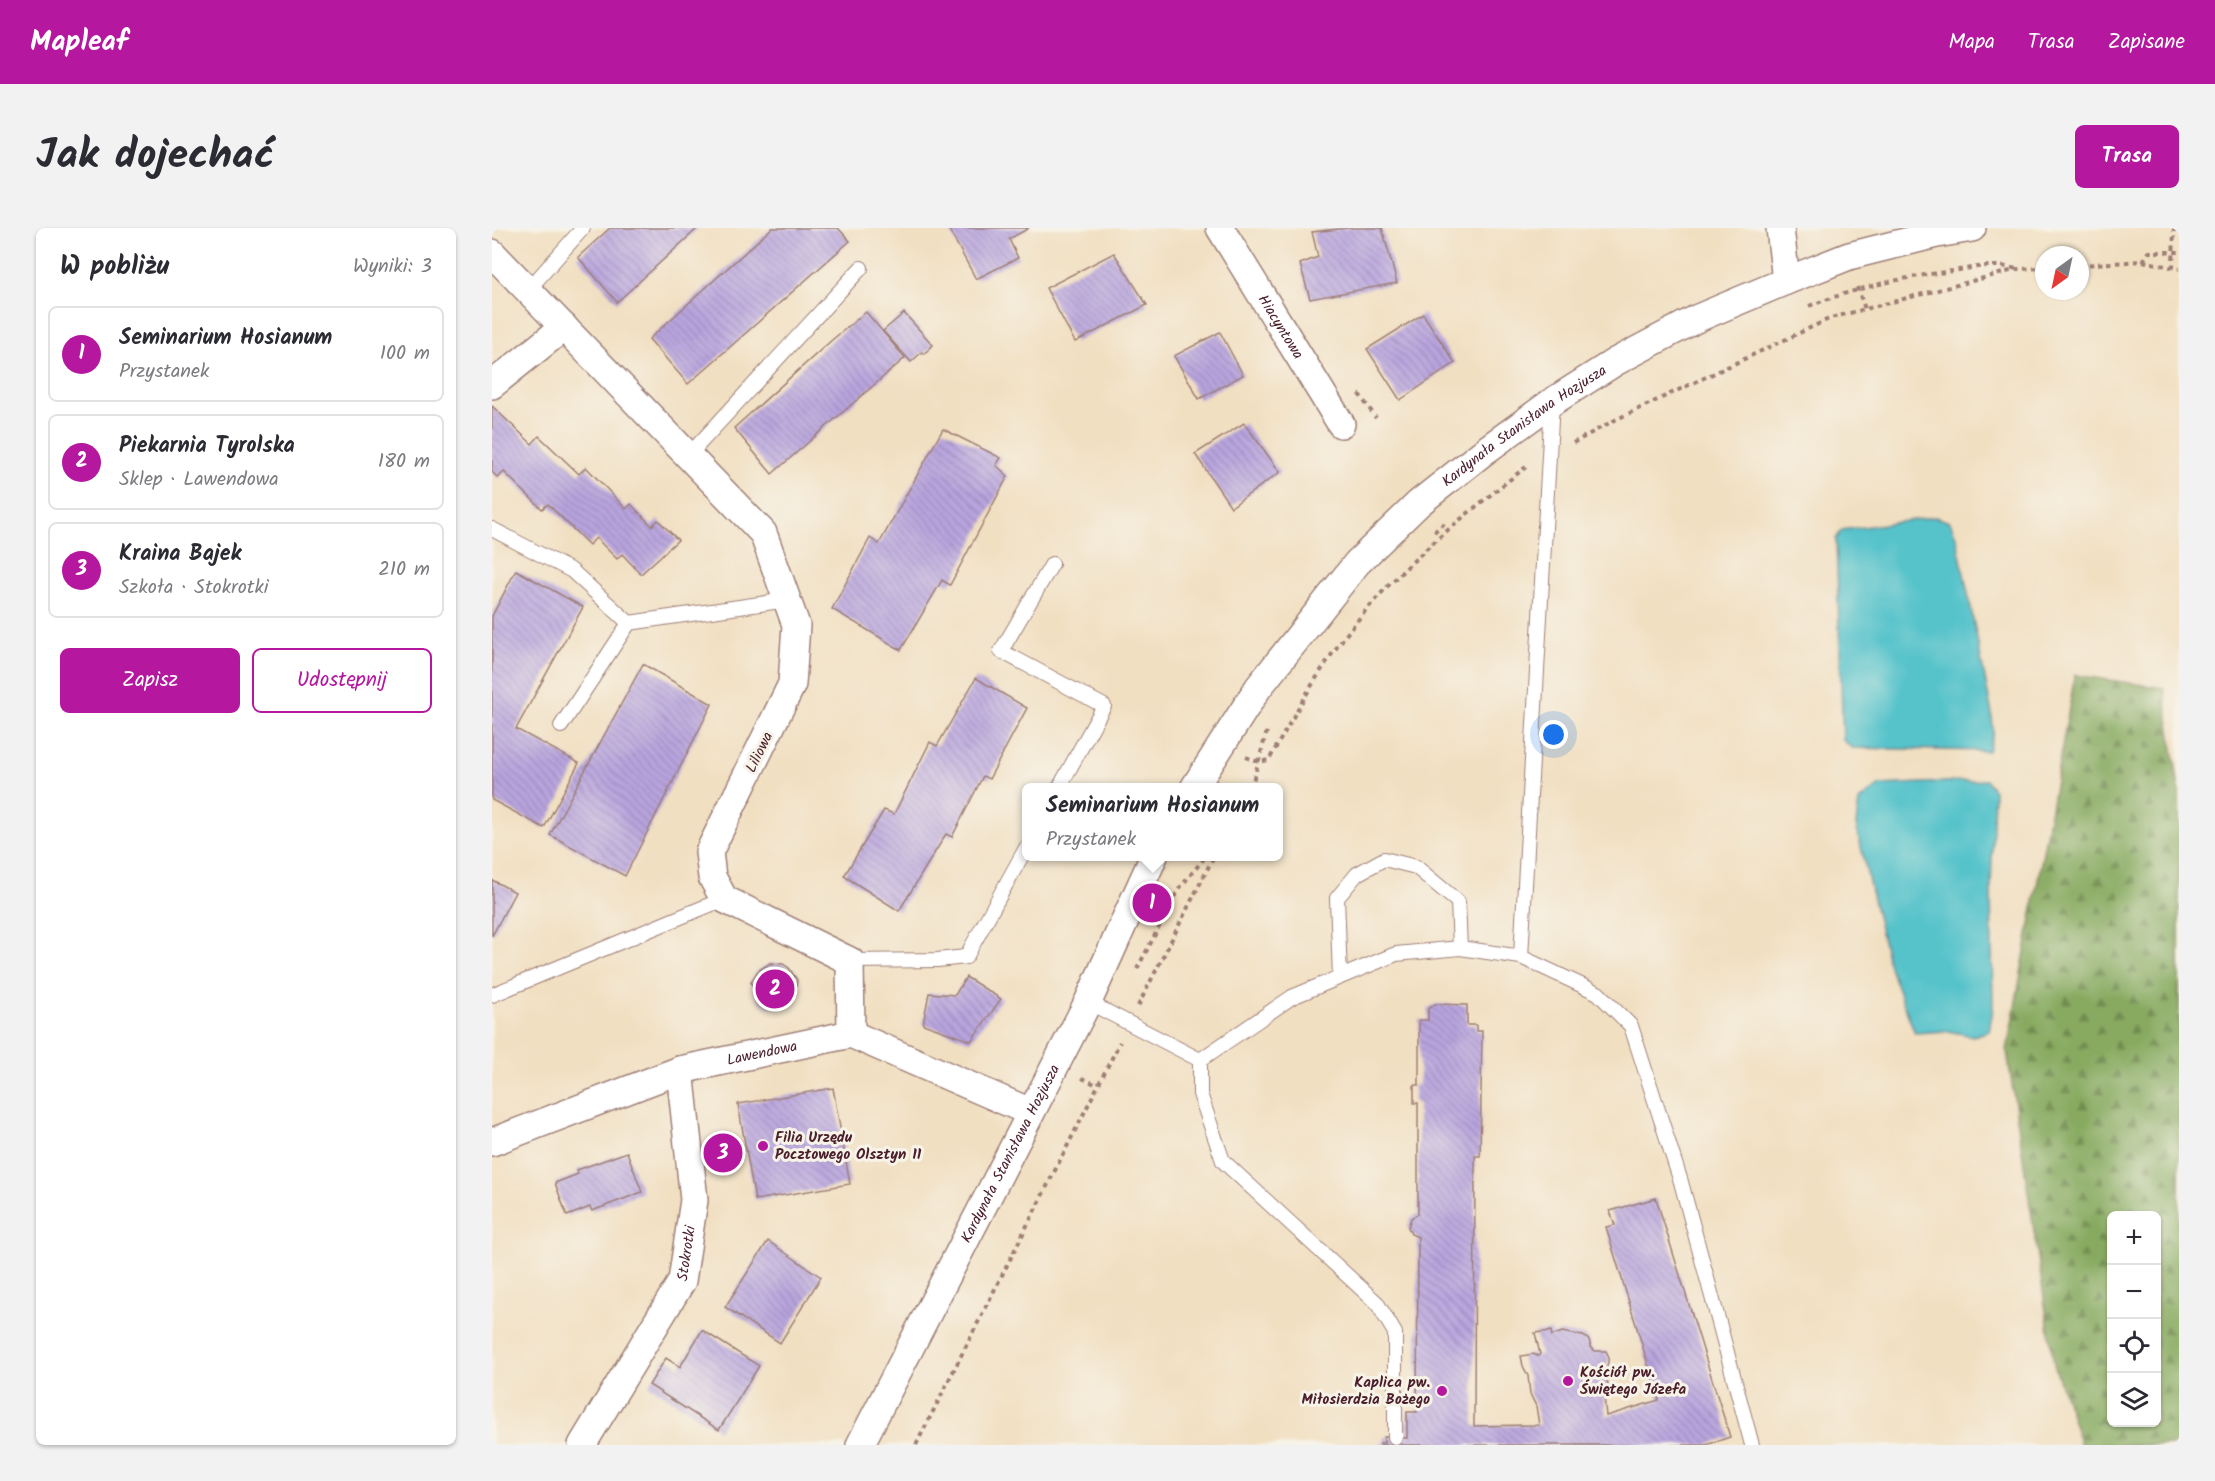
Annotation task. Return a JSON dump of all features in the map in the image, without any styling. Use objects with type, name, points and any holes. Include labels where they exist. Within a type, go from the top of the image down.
[{"type":"street","name":"Hiacyntowa","points":[[1220,228],[1341,424]]},
{"type":"street","points":[[1780,228],[1786,281]]},
{"type":"street","name":"Kardynała Stanisława Hozjusza","points":[[1197,783],[1258,688],[1358,563],[1419,503],[1552,402],[1615,362],[1698,318],[1786,281],[1849,256],[1937,234],[1972,228]]},
{"type":"street","name":"Liliowa","points":[[492,253],[763,533],[796,625],[792,684],[710,852],[712,878],[724,900]]},
{"type":"street","points":[[492,385],[564,327]]},
{"type":"street","name":"Kardynała Stanisława Hozjusza","points":[[860,1445],[1088,1002],[1152,861]]},
{"type":"street","points":[[724,900],[850,961],[851,1034],[1030,1112]]},
{"type":"street","name":"Lawendowa","points":[[492,1142],[680,1070],[851,1034]]},
{"type":"street","name":"Stokrotki","points":[[582,1445],[682,1281],[694,1200],[680,1070]]},
{"type":"lane","points":[[528,290],[583,228]]},
{"type":"lane","points":[[688,456],[861,268]]},
{"type":"lane","points":[[1521,957],[1552,402]]},
{"type":"lane","points":[[492,529],[572,572],[629,623]]},
{"type":"lane","points":[[1052,564],[1002,651],[1104,706],[1062,783]]},
{"type":"lane","points":[[561,726],[629,623],[787,600]]},
{"type":"lane","points":[[850,961],[937,960],[966,957],[1022,855]]},
{"type":"lane","points":[[1340,977],[1337,898],[1357,874],[1384,859],[1416,867],[1458,902],[1460,948]]},
{"type":"lane","points":[[492,995],[724,900]]},
{"type":"lane","points":[[1200,1060],[1292,997],[1396,954],[1460,948],[1521,957],[1598,993],[1631,1026],[1681,1182],[1752,1445]]},
{"type":"lane","points":[[1088,1002],[1200,1060]]},
{"type":"lane","points":[[1200,1060],[1200,1094],[1223,1161],[1377,1303],[1395,1333],[1395,1437]]},
{"type":"path","points":[[2173,268],[2177,252],[2174,228]]},
{"type":"path","points":[[2143,261],[2149,252],[2177,252]]},
{"type":"path","points":[[2089,264],[2143,261],[2179,269]]},
{"type":"path","points":[[1808,306],[1850,291],[1909,277],[1998,265],[2018,269]]},
{"type":"path","points":[[1244,757],[1259,762],[1269,760],[1308,689],[1357,621],[1411,564],[1474,508],[1530,463],[1615,420],[1831,318],[2018,269],[2035,268]]},
{"type":"path","points":[[1433,533],[1450,518]]},
{"type":"path","points":[[1253,783],[1263,742],[1271,722]]},
{"type":"path","points":[[916,1445],[1211,861]]},
{"type":"green space","points":[[2075,675],[2164,688],[2179,790],[2179,1445],[2081,1445],[2054,1364],[2007,1051]]},
{"type":"water","points":[[1935,517],[1950,522],[1957,539],[1992,714],[1993,733],[1988,751],[1852,748],[1843,740],[1836,539],[1842,530]]},
{"type":"water","points":[[1986,780],[1994,790],[1991,889],[1993,1009],[1989,1031],[1973,1036],[1948,1031],[1915,1033],[1889,966],[1856,825],[1859,801],[1880,785]]},
{"type":"building","points":[[610,228],[698,228],[617,302],[578,257]]},
{"type":"building","points":[[772,228],[838,228],[850,241],[688,384],[649,339]]},
{"type":"building","points":[[948,228],[1029,228],[1009,239],[1018,258],[976,279]]},
{"type":"building","points":[[1348,228],[1382,228],[1397,283],[1310,299],[1300,264],[1318,257],[1312,232]]},
{"type":"building","points":[[1114,253],[1147,305],[1075,342],[1046,288]]},
{"type":"building","points":[[866,312],[905,358],[772,474],[734,428]]},
{"type":"building","points":[[904,313],[933,345],[911,362],[883,331]]},
{"type":"building","points":[[1423,314],[1455,363],[1400,400],[1367,349]]},
{"type":"building","points":[[1220,332],[1243,375],[1199,399],[1174,356]]},
{"type":"building","points":[[492,406],[532,444],[539,436],[579,474],[586,467],[626,509],[631,504],[652,526],[658,520],[678,540],[641,574],[622,554],[617,559],[596,538],[589,545],[548,504],[542,509],[504,472],[498,478],[492,472]]},
{"type":"building","points":[[1244,423],[1280,472],[1231,507],[1195,454]]},
{"type":"building","points":[[943,429],[1001,458],[996,465],[1008,476],[950,585],[942,580],[901,650],[832,609],[870,538],[879,544]]},
{"type":"building","points":[[516,570],[583,607],[516,729],[579,763],[544,828],[492,800],[492,616]]},
{"type":"building","points":[[643,664],[712,704],[625,876],[550,835]]},
{"type":"building","points":[[976,678],[1027,708],[989,779],[983,776],[952,837],[946,834],[899,911],[844,876],[884,810],[894,814],[930,742],[937,746]]},
{"type":"building","points":[[492,880],[515,892],[492,936]]},
{"type":"building","points":[[770,963],[783,964],[789,968],[797,980],[795,994],[791,1001],[777,1007],[769,1007],[762,1003],[757,998],[751,982],[758,971]]},
{"type":"building","points":[[966,977],[1001,999],[971,1041],[923,1024],[929,993],[955,995]]},
{"type":"building","points":[[1435,1004],[1467,1005],[1467,1025],[1476,1025],[1476,1031],[1482,1031],[1480,1156],[1475,1156],[1474,1426],[1539,1425],[1536,1406],[1530,1394],[1528,1376],[1521,1356],[1540,1354],[1535,1333],[1551,1331],[1552,1336],[1562,1332],[1583,1336],[1589,1340],[1595,1351],[1606,1351],[1609,1357],[1606,1371],[1608,1386],[1604,1396],[1606,1416],[1659,1400],[1606,1227],[1615,1225],[1610,1211],[1656,1198],[1730,1437],[1706,1445],[1380,1445],[1384,1443],[1384,1437],[1407,1438],[1407,1412],[1417,1412],[1418,1237],[1411,1234],[1408,1227],[1411,1218],[1418,1214],[1418,1103],[1414,1103],[1414,1085],[1419,1085],[1419,1020],[1428,1020],[1428,1009]]},
{"type":"building","points":[[833,1088],[850,1184],[755,1200],[738,1104]]},
{"type":"building","points":[[627,1152],[642,1192],[592,1211],[590,1207],[567,1216],[555,1183],[578,1174],[577,1170]]},
{"type":"building","points":[[768,1241],[821,1277],[780,1343],[725,1307]]},
{"type":"building","points":[[702,1330],[759,1366],[719,1430],[649,1385],[666,1358],[680,1367]]},
{"type":"place","name":"Seminarium Hosianum","points":[[1152,903]]},
{"type":"place","name":"Piekarnia Tyrolska","points":[[775,989]]},
{"type":"place","name":"Filia Urzędu Pocztowego Olsztyn 11","points":[[763,1146]]},
{"type":"place","name":"Kraina Bajek","points":[[723,1153]]},
{"type":"place","name":"Kościół pw. Świętego Józefa","points":[[1568,1381]]},
{"type":"place","name":"Kaplica pw. Miłosierdzia Bożego","points":[[1442,1391]]}]
